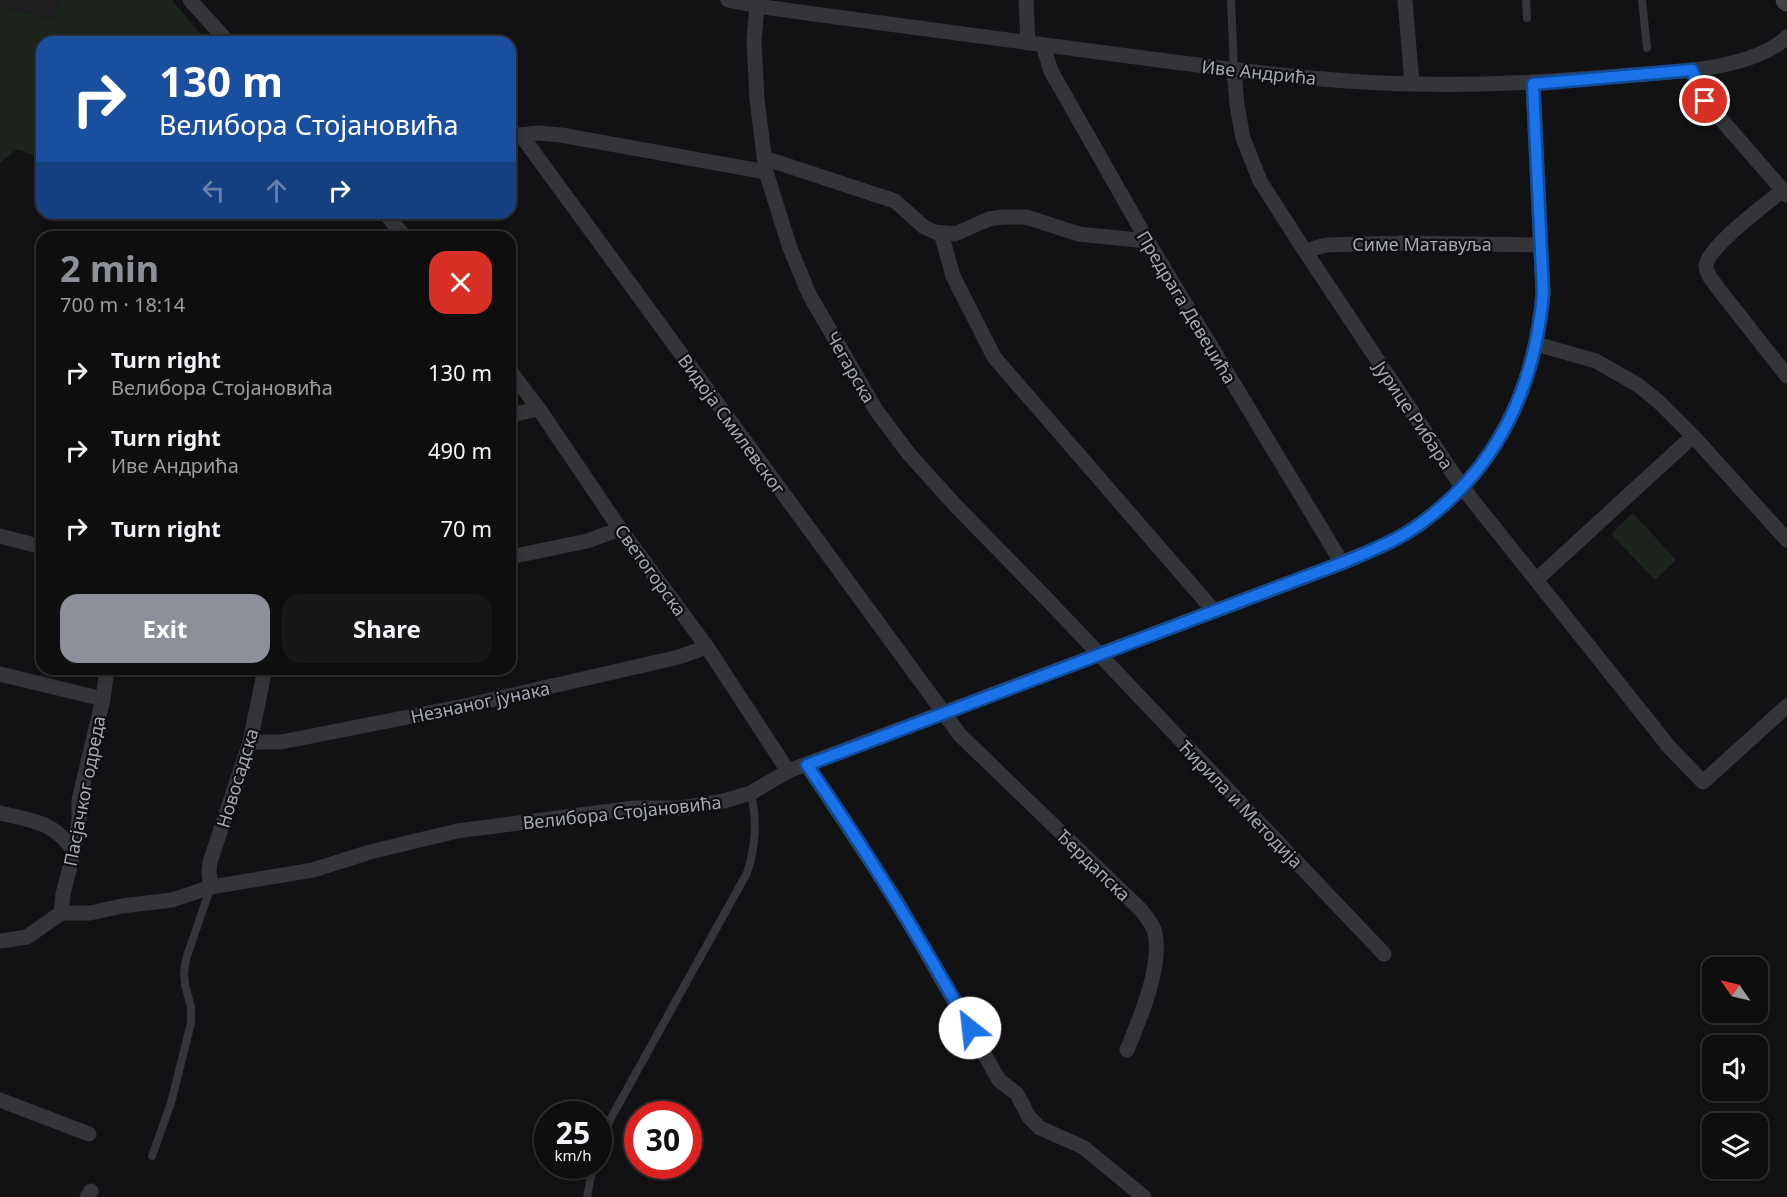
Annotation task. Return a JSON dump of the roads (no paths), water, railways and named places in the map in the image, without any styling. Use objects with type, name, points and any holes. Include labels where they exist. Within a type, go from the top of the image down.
[{"type":"street","points":[[190,0],[223,36]]},
{"type":"street","name":"Иве Андрића","points":[[728,0],[757,6],[1234,70],[1321,79],[1412,84],[1533,84],[1692,70],[1755,56],[1779,44],[1787,37]]},
{"type":"street","name":"Предрага Девеџића","points":[[1026,0],[1036,44],[1051,71],[1147,241],[1342,563]]},
{"type":"street","points":[[1405,0],[1412,84]]},
{"type":"street","name":"Чегарска","points":[[757,6],[754,41],[757,99],[765,165],[790,248],[809,294],[876,410],[909,454],[1099,654]]},
{"type":"street","name":"Јурице Рибара","points":[[1234,70],[1237,105],[1244,138],[1256,171],[1260,181],[1305,251],[1462,487],[1670,748],[1703,782],[1787,706]]},
{"type":"street","points":[[1692,70],[1705,101],[1785,193],[1713,250],[1706,265],[1707,272],[1717,287],[1787,376]]},
{"type":"street","name":"Велибора Стојановића","points":[[61,913],[90,913],[122,906],[172,900],[211,887],[313,870],[370,852],[457,831],[634,808],[680,808],[724,801],[751,793],[788,771],[1342,563],[1391,541],[1420,524],[1462,487],[1488,458],[1516,408],[1530,370],[1543,293],[1533,84]]},
{"type":"street","points":[[516,135],[538,133],[561,135],[765,165],[895,201],[924,227],[941,233],[955,234],[989,219],[1026,217],[1079,234],[1147,241]]},
{"type":"street","name":"Видоја Смилевског","points":[[516,136],[944,713]]},
{"type":"street","points":[[390,219],[400,231]]},
{"type":"street","points":[[941,233],[953,276],[994,357],[1214,610]]},
{"type":"street","name":"Симе Матавуља","points":[[1305,251],[1326,245],[1402,243],[1540,245]]},
{"type":"street","points":[[1536,344],[1596,361],[1618,372],[1659,402],[1693,436],[1787,540]]},
{"type":"street","name":"Светогорска","points":[[516,378],[620,529],[707,647],[788,771]]},
{"type":"street","points":[[516,414],[539,409]]},
{"type":"street","points":[[1536,580],[1693,436]]},
{"type":"street","points":[[516,556],[587,542],[620,529]]},
{"type":"street","points":[[0,536],[36,545]]},
{"type":"street","name":"Незнаног јунака","points":[[250,742],[281,742],[469,705],[679,657],[707,647]]},
{"type":"street","name":"Ћирила и Методија","points":[[1099,654],[1384,954]]},
{"type":"street","points":[[0,674],[103,699]]},
{"type":"street","name":"Пасјачког одреда","points":[[61,913],[79,820],[79,801],[103,699],[106,675]]},
{"type":"street","name":"Новосадска","points":[[211,887],[210,862],[250,742],[264,675]]},
{"type":"street","name":"Ђердапска","points":[[944,713],[960,735],[1141,910],[1151,923],[1155,933],[1154,966],[1148,996],[1127,1050]]},
{"type":"street","points":[[807,765],[898,903],[999,1080],[1017,1094],[1029,1117],[1040,1128],[1090,1152],[1143,1197]]},
{"type":"street","points":[[0,813],[52,828],[61,834],[74,851]]},
{"type":"street","points":[[0,941],[27,937],[61,913]]},
{"type":"street","points":[[0,1100],[89,1134]]},
{"type":"lane","points":[[1231,0],[1234,70]]},
{"type":"lane","points":[[1526,0],[1527,18]]},
{"type":"lane","points":[[1642,0],[1647,48]]},
{"type":"lane","points":[[612,1116],[747,873],[756,834],[751,793]]},
{"type":"lane","points":[[152,1156],[171,1103],[191,1023],[191,1007],[184,973],[186,958],[211,887]]},
{"type":"lane","points":[[587,1197],[590,1179]]}]
